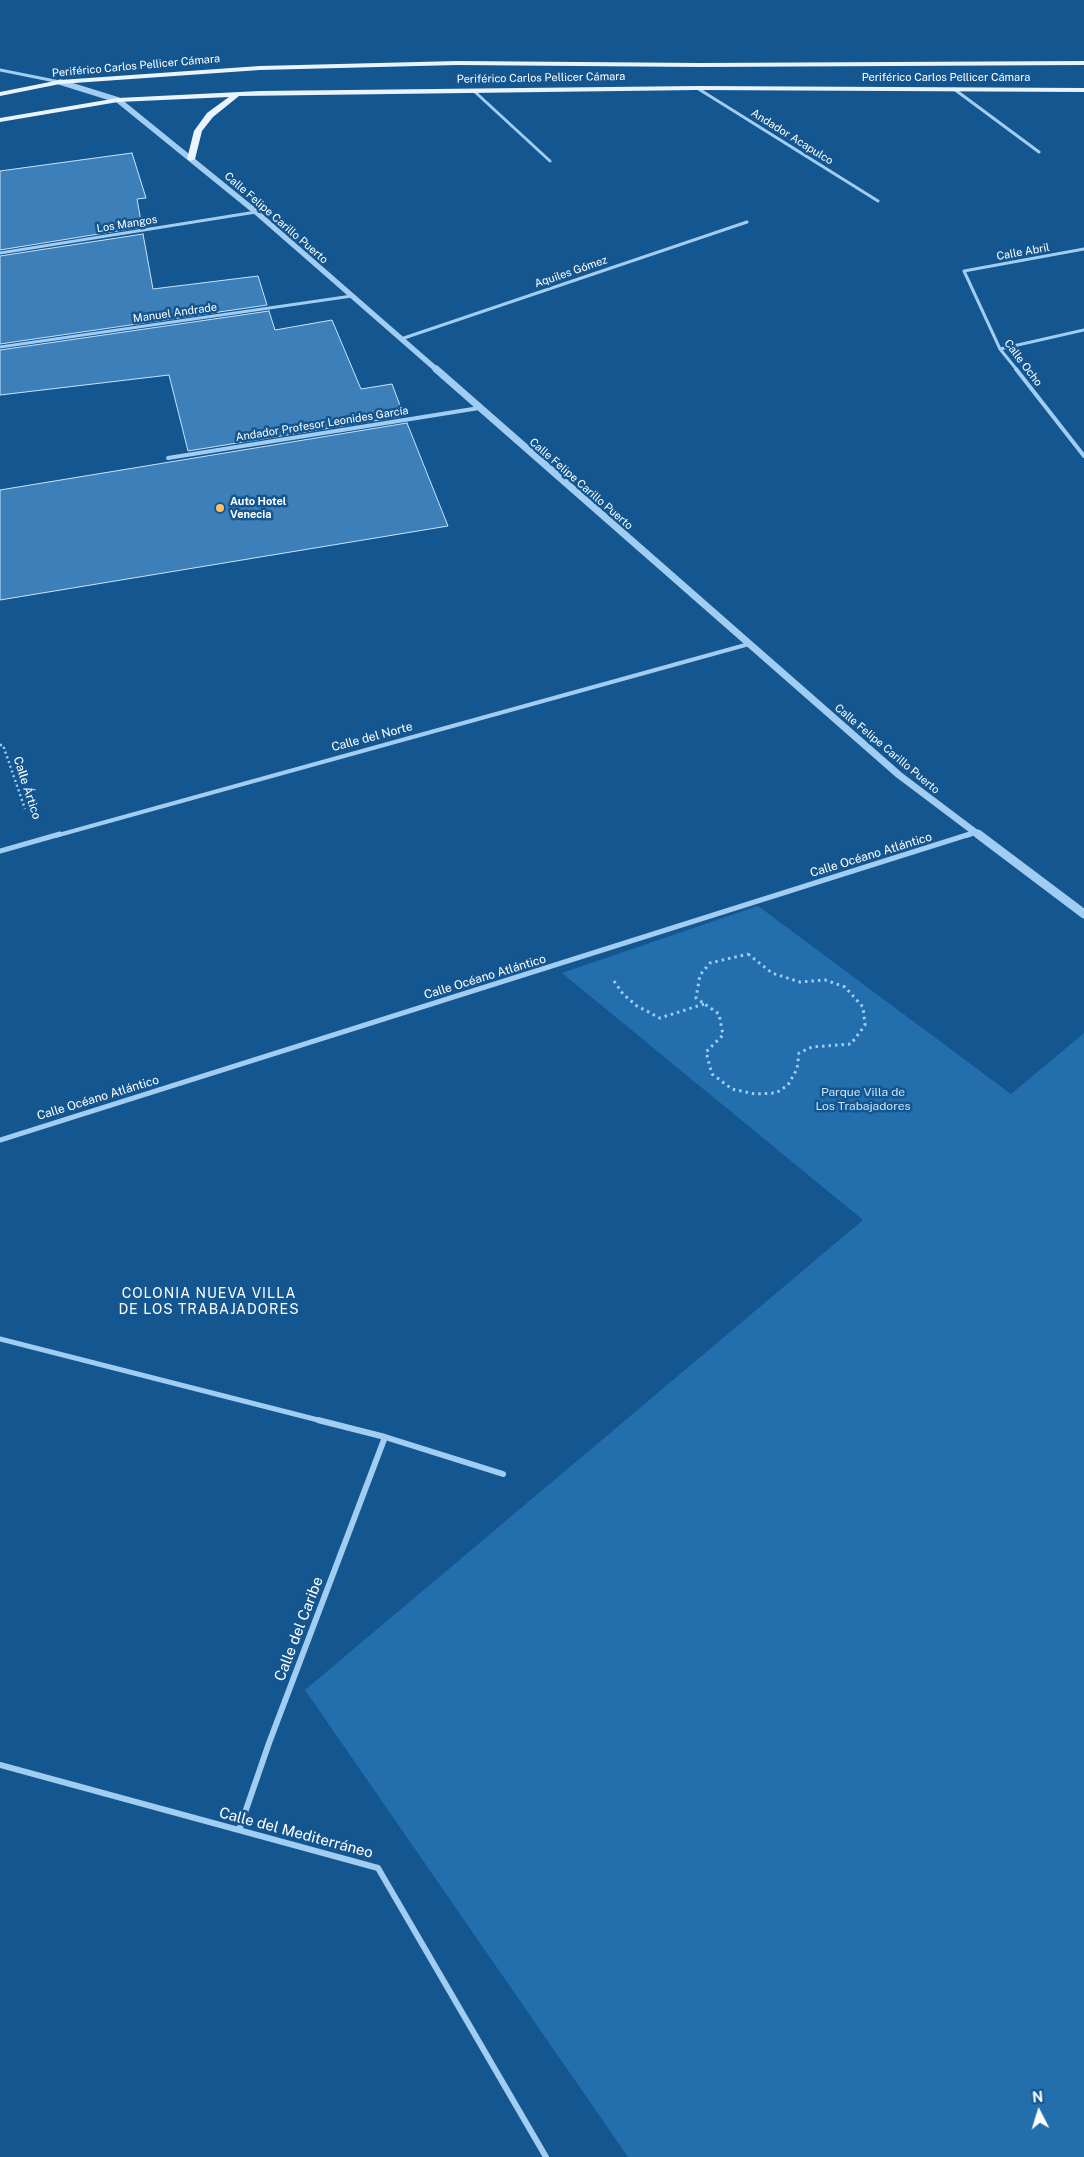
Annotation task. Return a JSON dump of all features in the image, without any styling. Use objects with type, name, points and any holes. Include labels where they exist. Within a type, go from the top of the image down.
[{"type":"main road","name":"Periférico Carlos Pellicer Cámara","points":[[0,94],[60,82],[260,68],[457,63],[711,65],[1084,63]]},
{"type":"main road","name":"Periférico Carlos Pellicer Cámara","points":[[0,120],[118,100],[236,95],[697,88],[1084,90]]},
{"type":"main road","points":[[192,159],[198,131],[210,115],[236,95]]},
{"type":"street","points":[[0,70],[60,82]]},
{"type":"street","name":"Calle Felipe Carillo Puerto","points":[[60,82],[118,100],[192,159],[256,212],[899,775],[1084,914]]},
{"type":"street","name":"Andador Acapulco","points":[[697,88],[878,201]]},
{"type":"street","points":[[954,89],[1039,152]]},
{"type":"street","points":[[474,90],[550,161]]},
{"type":"street","name":"Los Mangos","points":[[0,253],[256,212]]},
{"type":"street","name":"Aquiles Gómez","points":[[401,339],[747,222]]},
{"type":"street","name":"Calle Abril","points":[[964,271],[1084,250]]},
{"type":"street","name":"Calle Ocho","points":[[964,271],[1000,349],[1084,456]]},
{"type":"street","name":"Manuel Andrade","points":[[0,347],[352,296]]},
{"type":"street","points":[[1000,349],[1084,330]]},
{"type":"street","name":"Andador Profesor Leonides García","points":[[168,458],[479,408]]},
{"type":"street","name":"Calle del Norte","points":[[0,850],[748,644]]},
{"type":"street","name":"Calle Océano Atlántico","points":[[0,1140],[975,833]]},
{"type":"street","points":[[0,1339],[385,1437],[503,1474]]},
{"type":"street","name":"Calle del Caribe","points":[[239,1830],[269,1743],[385,1437]]},
{"type":"street","name":"Calle del Mediterráneo","points":[[0,1765],[378,1868],[546,2157]]},
{"type":"path","name":"Calle Ártico","points":[[0,745],[3,744],[35,841]]},
{"type":"path","points":[[613,947],[609,972],[623,994],[637,1006],[660,1018],[704,1004],[720,1014],[723,1035],[706,1052],[712,1074],[732,1088],[755,1094],[776,1093],[788,1085],[796,1069],[799,1053],[812,1047],[851,1044],[865,1025],[863,1007],[845,987],[826,980],[800,982],[772,973],[748,954],[710,963],[700,975],[696,998],[704,1004]]},
{"type":"green space","name":"Parque Villa de Los Trabajadores","points":[[758,906],[1011,1094],[1084,1033],[1084,2157],[628,2157],[305,1690],[863,1220],[562,973]]},
{"type":"building","points":[[132,153],[146,198],[137,199],[142,227],[0,250],[0,171]]},
{"type":"building","points":[[143,234],[153,289],[258,276],[267,305],[0,344],[0,256]]},
{"type":"building","points":[[269,311],[275,330],[332,320],[361,389],[392,384],[404,416],[188,451],[169,375],[0,395],[0,350]]},
{"type":"building","name":"Auto Hotel Venecia","points":[[407,423],[448,526],[0,600],[0,490]]},
{"type":"place","name":"Auto Hotel Venecia","points":[[220,508]]},
{"type":"district","name":"COLONIA NUEVA VILLA DE LOS TRABAJADORES","points":[[209,1302]]}]
